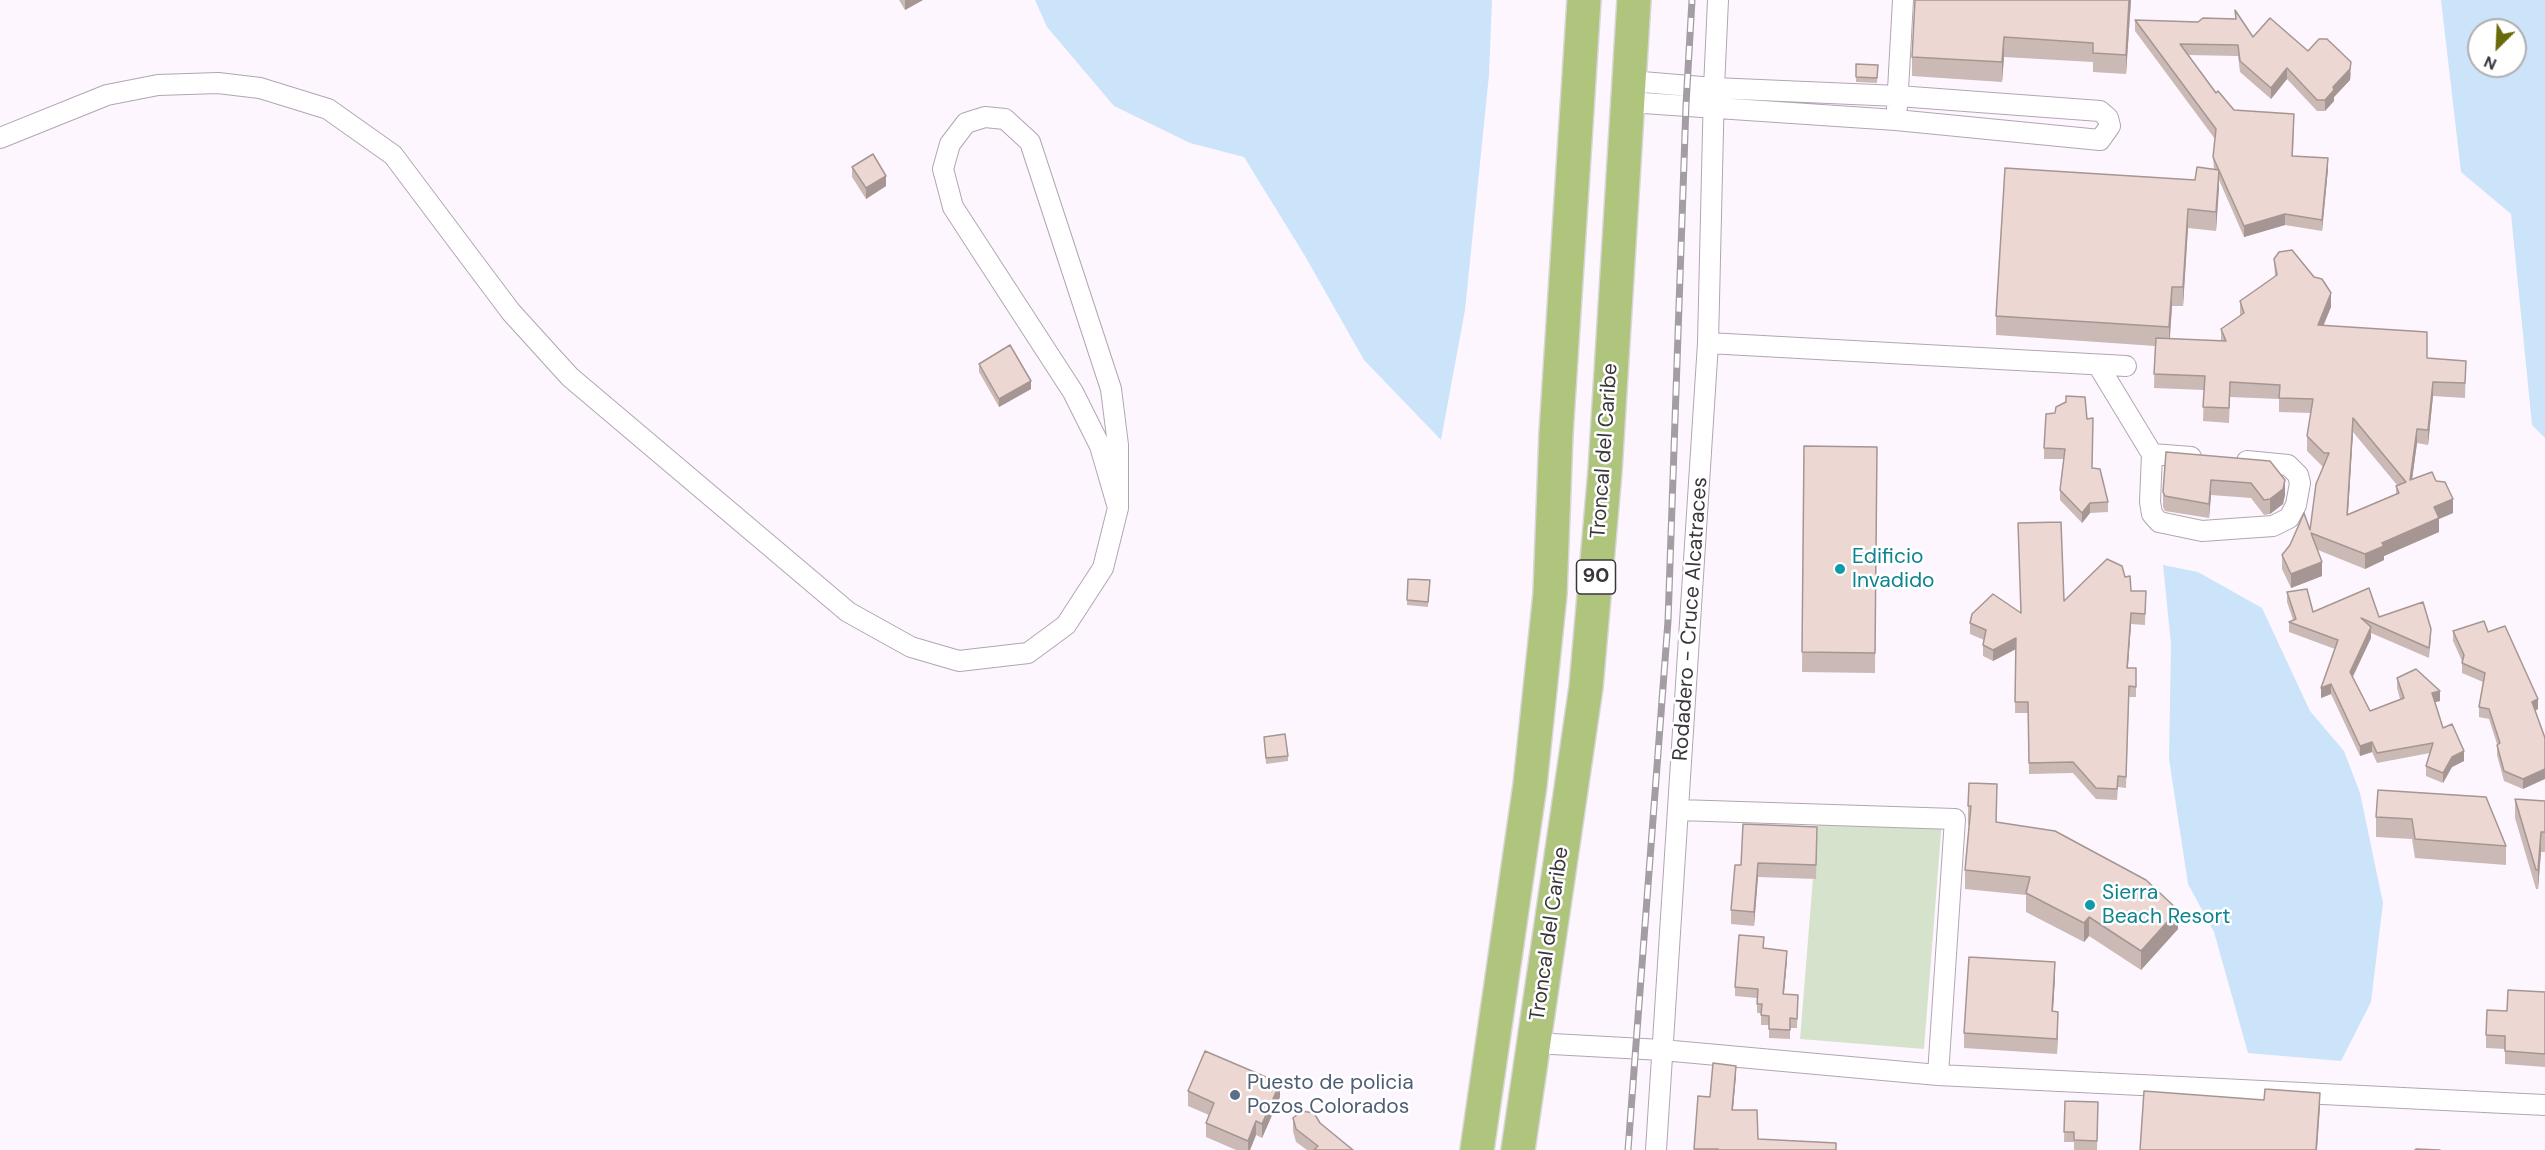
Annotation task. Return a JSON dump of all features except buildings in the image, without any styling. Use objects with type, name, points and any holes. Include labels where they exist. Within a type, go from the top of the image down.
[{"type":"highway","name":"Troncal del Caribe","points":[[1477,1150],[1530,785],[1550,594],[1556,434],[1584,0]]},
{"type":"highway","name":"Troncal del Caribe","points":[[1518,1150],[1586,687],[1605,471],[1634,0]]},
{"type":"street","name":"Rodadero - Cruce Alcatraces","points":[[1656,1150],[1708,343],[1718,0]]},
{"type":"street","points":[[1896,120],[1903,0]]},
{"type":"street","points":[[0,138],[107,95],[158,85],[218,82],[260,88],[328,109],[393,154],[511,312],[570,377],[848,612],[911,647],[959,661],[1028,653],[1066,625],[1103,568],[1118,508],[1118,444],[1111,388],[1030,142],[1005,119],[986,117],[966,123],[950,144],[943,170],[953,207],[1072,392],[1100,446],[1118,508]]},
{"type":"street","points":[[1629,91],[1714,98],[1896,120],[2100,140],[2110,126],[2108,118],[2100,111],[1898,96],[1714,98]]},
{"type":"street","points":[[1708,343],[2126,366]]},
{"type":"street","points":[[2098,364],[2152,454],[2150,502],[2152,514],[2159,522],[2202,531],[2241,530],[2273,526],[2289,518],[2296,505],[2300,483],[2298,475],[2288,465],[2230,459]]},
{"type":"street","points":[[2152,454],[2208,458]]},
{"type":"street","points":[[1679,810],[1955,819],[1938,1075]]},
{"type":"street","points":[[1534,1043],[1662,1050],[1938,1075],[2545,1105]]},
{"type":"green space","points":[[1818,816],[1942,820],[1924,1049],[1800,1039]]},
{"type":"water","points":[[1035,0],[1492,0],[1489,75],[1465,310],[1441,440],[1364,360],[1305,256],[1244,157],[1190,143],[1114,106],[1047,27]]},
{"type":"water","points":[[2441,0],[2545,0],[2545,438],[2532,425],[2511,214],[2461,172]]},
{"type":"water","points":[[2163,565],[2198,572],[2262,608],[2310,711],[2344,751],[2360,793],[2383,903],[2371,1002],[2341,1061],[2248,1053],[2214,932],[2188,884],[2169,759],[2171,644]]},
{"type":"railway","points":[[1628,1150],[1668,621],[1686,105],[1692,0]]},
{"type":"place","name":"Edificio Invadido","points":[[1840,569]]},
{"type":"place","name":"Sierra Beach Resort","points":[[2090,905]]},
{"type":"place","name":"Puesto de policia Pozos Colorados","points":[[1235,1095]]}]
